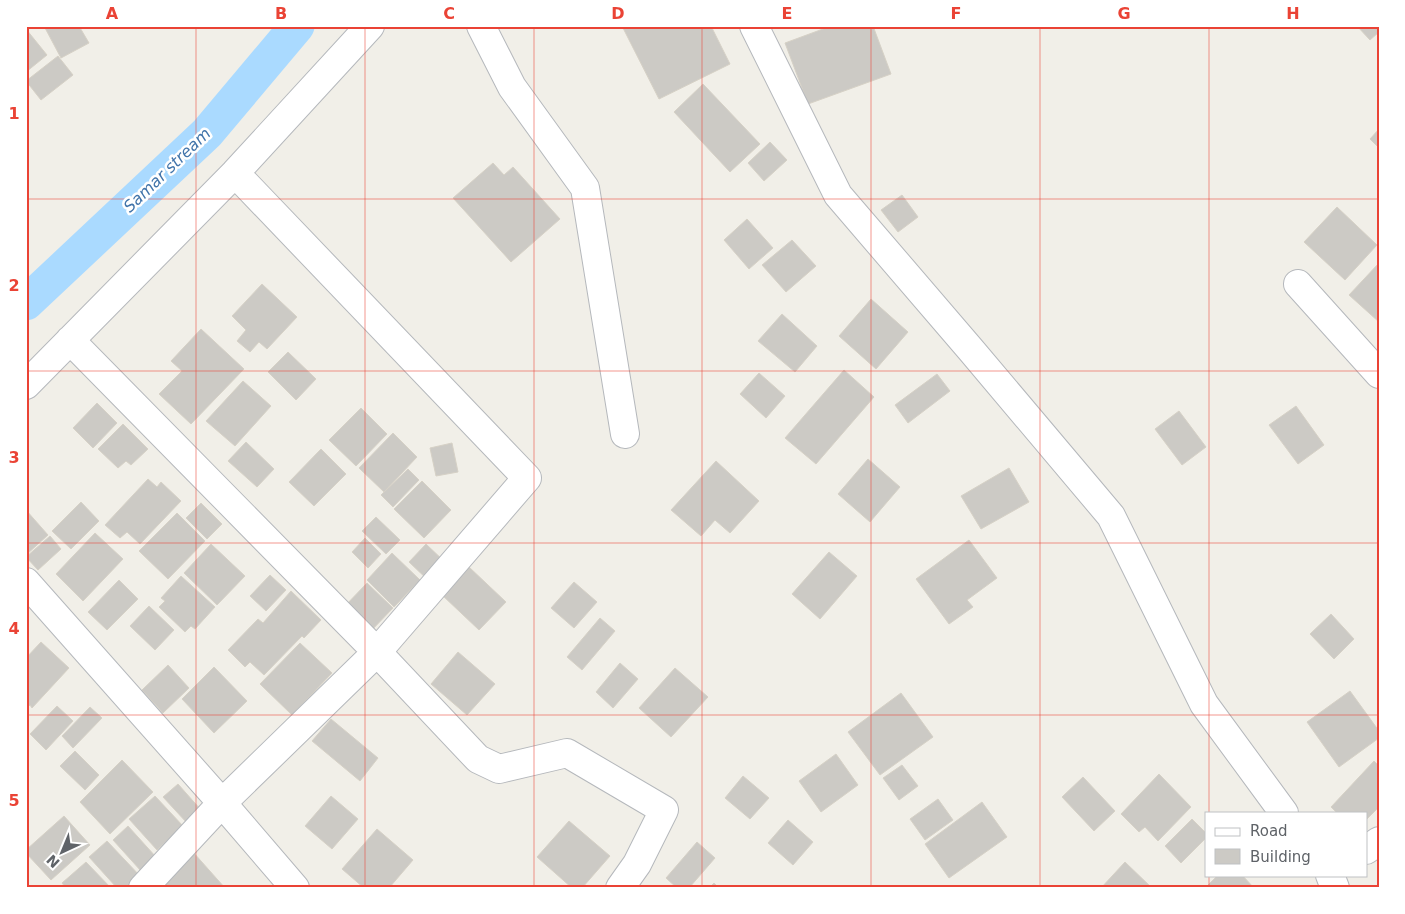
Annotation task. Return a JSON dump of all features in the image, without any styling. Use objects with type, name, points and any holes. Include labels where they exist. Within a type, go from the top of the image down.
[{"type":"street","points":[[26,385],[235,172],[370,26]]},
{"type":"street","points":[[481,26],[512,87],[584,188],[625,434]]},
{"type":"street","points":[[754,26],[838,195],[1110,516],[1204,704],[1283,812]]},
{"type":"street","points":[[143,888],[222,803],[377,652],[526,478],[235,172]]},
{"type":"street","points":[[1298,284],[1379,374]]},
{"type":"street","points":[[70,340],[377,652],[478,760],[498,769],[567,753],[664,810],[637,864],[620,888]]},
{"type":"street","points":[[26,582],[295,888]]},
{"type":"street","points":[[1368,849],[1379,841]]},
{"type":"street","points":[[1330,876],[1335,888]]},
{"type":"building","points":[[44,26],[79,26],[89,43],[61,58]]},
{"type":"building","points":[[622,26],[711,26],[730,64],[659,99]]},
{"type":"building","points":[[831,26],[873,26],[891,74],[808,104],[785,43]]},
{"type":"building","points":[[1357,26],[1379,26],[1379,32],[1370,40]]},
{"type":"building","points":[[26,29],[47,55],[26,72]]},
{"type":"building","points":[[58,56],[73,75],[41,100],[26,81]]},
{"type":"building","points":[[703,84],[760,144],[730,172],[674,112]]},
{"type":"building","points":[[1379,129],[1379,148],[1370,139]]},
{"type":"building","points":[[770,142],[787,160],[764,181],[748,163]]},
{"type":"building","points":[[493,163],[504,175],[513,167],[560,219],[511,262],[453,198]]},
{"type":"building","points":[[902,195],[918,217],[898,232],[881,210]]},
{"type":"building","points":[[1337,207],[1377,245],[1345,280],[1304,242]]},
{"type":"building","points":[[747,219],[773,248],[749,269],[724,240]]},
{"type":"building","points":[[792,240],[816,266],[786,292],[762,265]]},
{"type":"building","points":[[1379,263],[1379,322],[1349,295]]},
{"type":"building","points":[[262,284],[297,317],[267,349],[259,342],[250,352],[237,341],[246,330],[232,316]]},
{"type":"building","points":[[871,299],[908,332],[876,369],[839,336]]},
{"type":"building","points":[[782,314],[817,346],[795,372],[758,341]]},
{"type":"building","points":[[201,329],[244,369],[191,424],[159,394],[182,371],[171,361]]},
{"type":"building","points":[[288,352],[316,379],[296,400],[268,372]]},
{"type":"building","points":[[844,370],[874,397],[816,464],[785,438]]},
{"type":"building","points":[[759,373],[785,396],[766,418],[740,394]]},
{"type":"building","points":[[937,374],[950,391],[908,423],[895,405]]},
{"type":"building","points":[[243,381],[271,406],[235,446],[206,421]]},
{"type":"building","points":[[97,403],[117,423],[93,448],[73,428]]},
{"type":"building","points":[[1296,406],[1324,445],[1298,464],[1269,425]]},
{"type":"building","points":[[361,408],[387,434],[356,466],[329,440]]},
{"type":"building","points":[[1179,411],[1206,447],[1182,465],[1155,429]]},
{"type":"building","points":[[123,424],[148,449],[131,465],[126,461],[118,468],[98,449]]},
{"type":"building","points":[[393,433],[417,457],[384,492],[359,468]]},
{"type":"building","points":[[246,442],[274,469],[257,487],[228,461]]},
{"type":"building","points":[[452,443],[458,472],[436,476],[430,448]]},
{"type":"building","points":[[321,449],[346,474],[314,506],[289,482]]},
{"type":"building","points":[[868,459],[900,487],[870,522],[838,494]]},
{"type":"building","points":[[716,461],[759,501],[730,533],[715,520],[701,536],[671,510]]},
{"type":"building","points":[[1009,468],[1029,502],[981,529],[961,496]]},
{"type":"building","points":[[408,469],[419,480],[393,507],[381,495]]},
{"type":"building","points":[[148,479],[157,487],[161,482],[181,501],[140,544],[127,532],[120,538],[105,525]]},
{"type":"building","points":[[422,481],[451,510],[424,538],[394,509]]},
{"type":"building","points":[[81,502],[99,521],[71,549],[52,531]]},
{"type":"building","points":[[201,503],[222,524],[207,539],[186,518]]},
{"type":"building","points":[[26,510],[48,535],[26,555]]},
{"type":"building","points":[[177,513],[205,541],[168,579],[139,551]]},
{"type":"building","points":[[376,517],[400,540],[386,554],[362,531]]},
{"type":"building","points":[[95,533],[123,559],[83,601],[56,574]]},
{"type":"building","points":[[50,536],[61,549],[38,570],[26,557]]},
{"type":"building","points":[[365,538],[381,554],[368,568],[352,552]]},
{"type":"building","points":[[969,540],[997,578],[967,600],[973,607],[949,624],[916,579]]},
{"type":"building","points":[[211,544],[245,576],[217,605],[184,573]]},
{"type":"building","points":[[426,544],[446,563],[429,581],[409,562]]},
{"type":"building","points":[[829,552],[857,576],[820,619],[792,594]]},
{"type":"building","points":[[392,553],[420,580],[394,607],[367,580]]},
{"type":"building","points":[[469,567],[506,602],[479,630],[442,595]]},
{"type":"building","points":[[270,575],[286,590],[266,611],[250,596]]},
{"type":"building","points":[[181,576],[215,607],[195,629],[191,626],[185,632],[159,607],[165,601],[161,598]]},
{"type":"building","points":[[119,580],[138,599],[107,630],[88,612]]},
{"type":"building","points":[[574,582],[597,602],[574,628],[551,608]]},
{"type":"building","points":[[367,583],[393,608],[369,633],[343,608]]},
{"type":"building","points":[[291,591],[321,620],[304,638],[302,636],[264,675],[250,662],[245,667],[228,650],[258,619],[263,623]]},
{"type":"building","points":[[149,606],[174,630],[155,650],[130,626]]},
{"type":"building","points":[[1331,614],[1354,639],[1334,659],[1310,634]]},
{"type":"building","points":[[600,618],[615,631],[582,670],[567,657]]},
{"type":"building","points":[[41,642],[69,668],[32,708],[30,705],[26,709],[26,658]]},
{"type":"building","points":[[300,643],[332,673],[292,715],[260,684]]},
{"type":"building","points":[[458,652],[495,684],[467,715],[431,684]]},
{"type":"building","points":[[620,663],[638,679],[613,708],[596,692]]},
{"type":"building","points":[[168,665],[189,688],[163,713],[142,690]]},
{"type":"building","points":[[214,667],[247,701],[214,733],[182,699]]},
{"type":"building","points":[[675,668],[708,697],[671,737],[639,708]]},
{"type":"building","points":[[1350,691],[1379,731],[1379,738],[1339,767],[1307,722]]},
{"type":"building","points":[[901,693],[933,737],[880,775],[848,732]]},
{"type":"building","points":[[57,706],[73,721],[46,750],[30,734]]},
{"type":"building","points":[[90,707],[102,718],[73,748],[62,736]]},
{"type":"building","points":[[331,719],[378,758],[360,781],[312,741]]},
{"type":"building","points":[[75,751],[99,775],[85,790],[60,766]]},
{"type":"building","points":[[836,754],[858,785],[821,812],[799,781]]},
{"type":"building","points":[[122,760],[153,792],[110,834],[80,802]]},
{"type":"building","points":[[1374,761],[1379,766],[1379,807],[1368,818],[1368,812],[1336,812],[1331,807]]},
{"type":"building","points":[[902,765],[918,786],[899,800],[883,778]]},
{"type":"building","points":[[1159,774],[1191,807],[1158,841],[1145,827],[1139,832],[1121,814]]},
{"type":"building","points":[[743,776],[769,798],[750,819],[725,798]]},
{"type":"building","points":[[1083,777],[1115,811],[1094,831],[1062,797]]},
{"type":"building","points":[[178,784],[201,810],[187,823],[163,797]]},
{"type":"building","points":[[155,796],[183,826],[157,850],[129,819]]},
{"type":"building","points":[[331,796],[358,819],[332,849],[305,826]]},
{"type":"building","points":[[938,799],[953,820],[925,840],[910,819]]},
{"type":"building","points":[[982,802],[1007,837],[949,878],[925,844]]},
{"type":"building","points":[[64,816],[90,845],[51,880],[26,853],[26,850]]},
{"type":"building","points":[[1192,819],[1205,832],[1205,839],[1181,863],[1165,846]]},
{"type":"building","points":[[788,820],[813,842],[793,865],[768,843]]},
{"type":"building","points":[[569,821],[610,856],[582,888],[572,888],[537,857]]},
{"type":"building","points":[[128,826],[156,857],[141,871],[113,840]]},
{"type":"building","points":[[377,829],[413,860],[389,888],[364,888],[342,869]]},
{"type":"building","points":[[107,841],[141,877],[129,888],[117,888],[89,857]]},
{"type":"building","points":[[697,842],[715,858],[689,888],[677,888],[666,878]]},
{"type":"building","points":[[193,852],[225,888],[154,888]]},
{"type":"building","points":[[86,862],[111,888],[66,888],[62,883]]},
{"type":"building","points":[[1125,862],[1152,888],[1101,888]]},
{"type":"building","points":[[1217,876],[1243,876],[1254,888],[1205,888]]},
{"type":"building","points":[[714,883],[719,888],[709,888]]},
{"type":"waterway","name":"Samar stream","points":[[26,303],[207,133],[297,26]]}]
